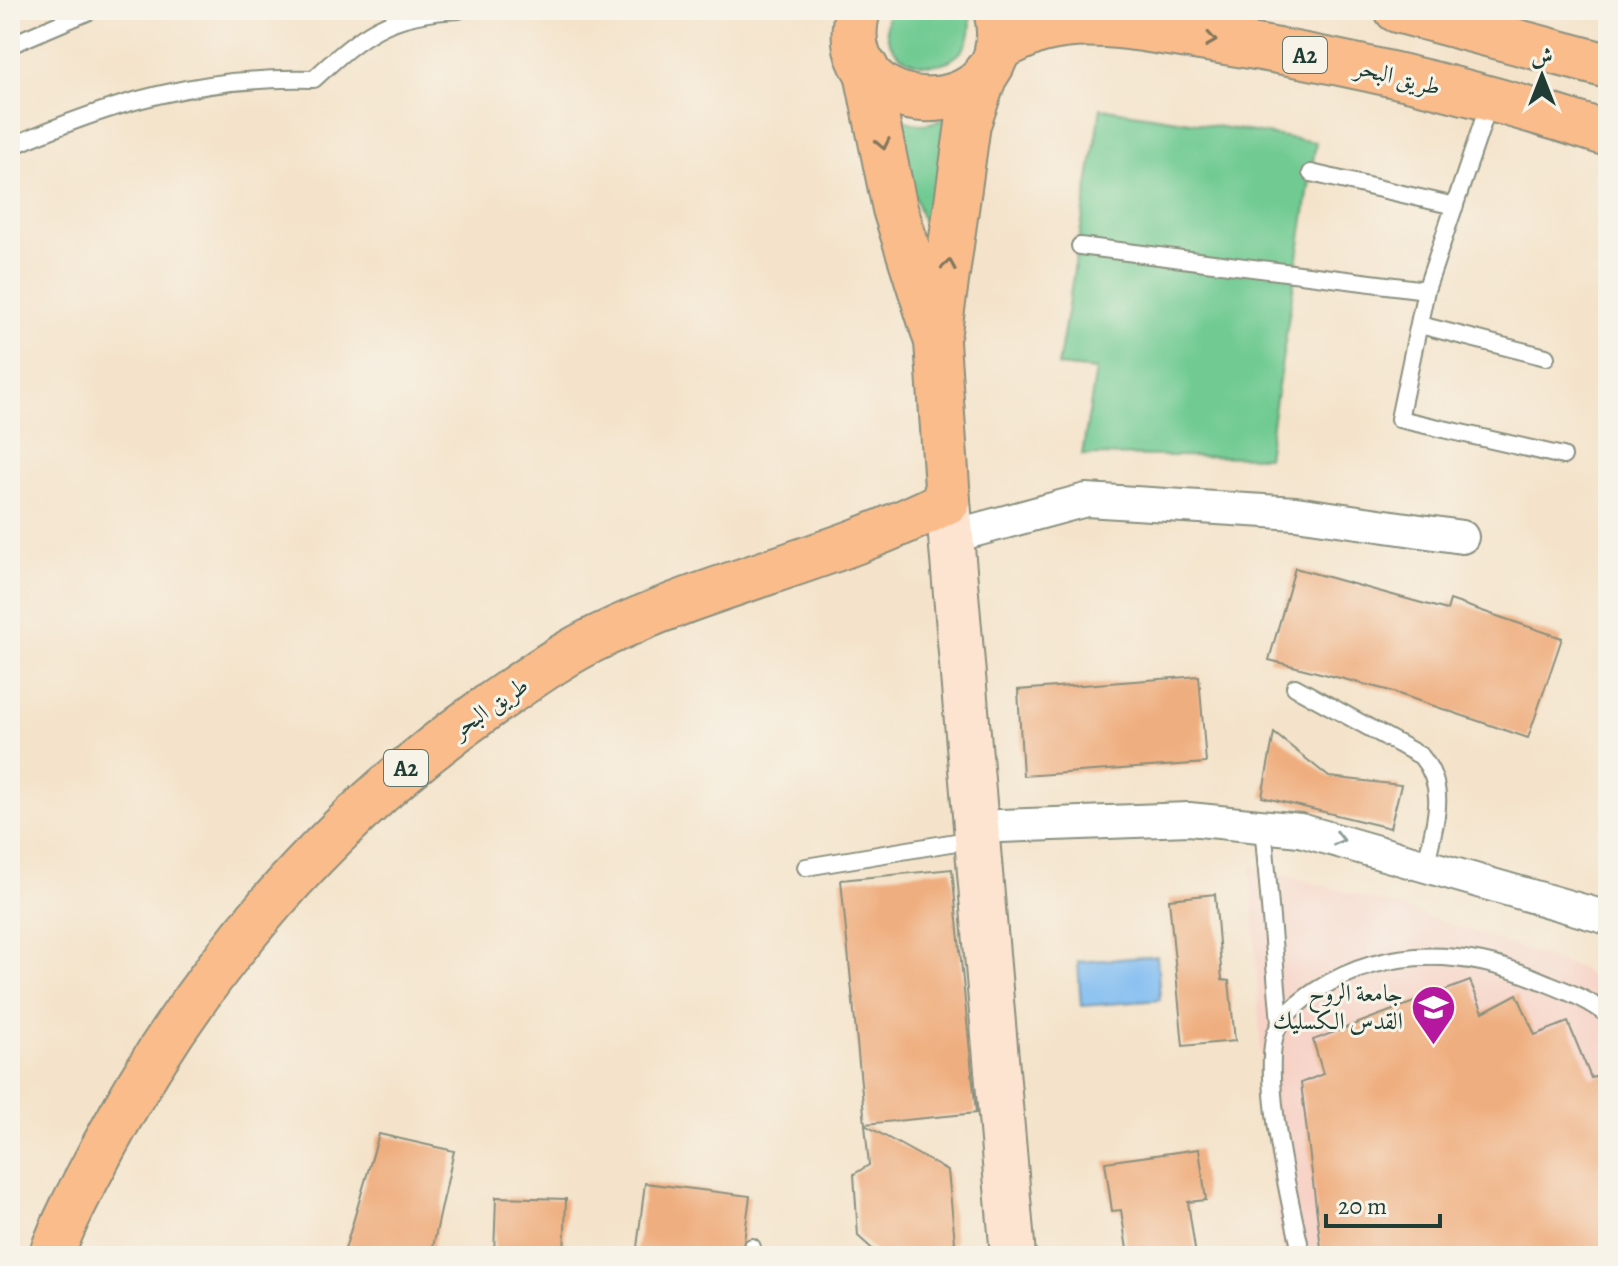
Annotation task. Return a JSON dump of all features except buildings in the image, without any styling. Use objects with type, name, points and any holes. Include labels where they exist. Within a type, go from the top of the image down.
[{"type":"main road","points":[[858,10],[856,45],[866,68],[895,209],[937,342]]},
{"type":"main road","points":[[1397,10],[1608,66]]},
{"type":"main road","name":"طريق البحر","points":[[993,44],[1043,30],[1083,25],[1161,32],[1305,55],[1490,99],[1608,134]]},
{"type":"main road","points":[[993,44],[968,124],[937,342],[949,519],[1013,1256]]},
{"type":"main road","name":"A2","points":[[866,68],[881,85],[902,97],[925,102],[948,99],[970,88],[993,44]]},
{"type":"main road","name":"طريق البحر","points":[[51,1256],[129,1099],[182,1016],[303,866],[405,768],[540,671],[601,636],[712,592],[858,542],[949,519]]},
{"type":"street","points":[[949,519],[1086,500],[1285,512],[1370,521],[1462,537]]},
{"type":"street","points":[[976,833],[1124,819],[1263,825],[1300,830],[1608,918]]},
{"type":"lane","points":[[10,45],[92,10]]},
{"type":"lane","points":[[10,147],[102,108],[188,86],[266,78],[314,79],[357,38],[418,12],[459,10]]},
{"type":"lane","points":[[1490,99],[1426,290],[1399,419],[1563,456]]},
{"type":"lane","points":[[1311,173],[1455,206]]},
{"type":"lane","points":[[1080,246],[1426,290]]},
{"type":"lane","points":[[1420,325],[1546,357]]},
{"type":"lane","points":[[1295,687],[1421,756],[1436,773],[1438,807],[1426,864]]},
{"type":"lane","points":[[1263,825],[1280,1023],[1274,1039],[1273,1083],[1283,1158],[1302,1256]]},
{"type":"lane","points":[[806,867],[976,833]]},
{"type":"lane","points":[[1280,1023],[1313,992],[1364,966],[1427,954],[1463,958],[1526,974],[1608,1015]]},
{"type":"shaded area","name":"جامعة الروح القدس الكسليك","points":[[1251,866],[1391,904],[1582,969],[1608,995],[1608,1256],[1283,1256],[1263,1097]]},
{"type":"green space","points":[[889,10],[969,10],[970,35],[961,52],[945,62],[927,65],[909,61],[895,50],[887,33]]},
{"type":"green space","points":[[1101,108],[1316,142],[1267,457],[1082,455],[1096,370],[1058,366]]},
{"type":"green space","points":[[898,117],[922,124],[947,118],[936,260],[892,129]]},
{"type":"water","points":[[1157,956],[1160,1000],[1081,1006],[1078,962]]},
{"type":"place","name":"جامعة الروح القدس الكسليك","points":[[1434,1046]]}]
